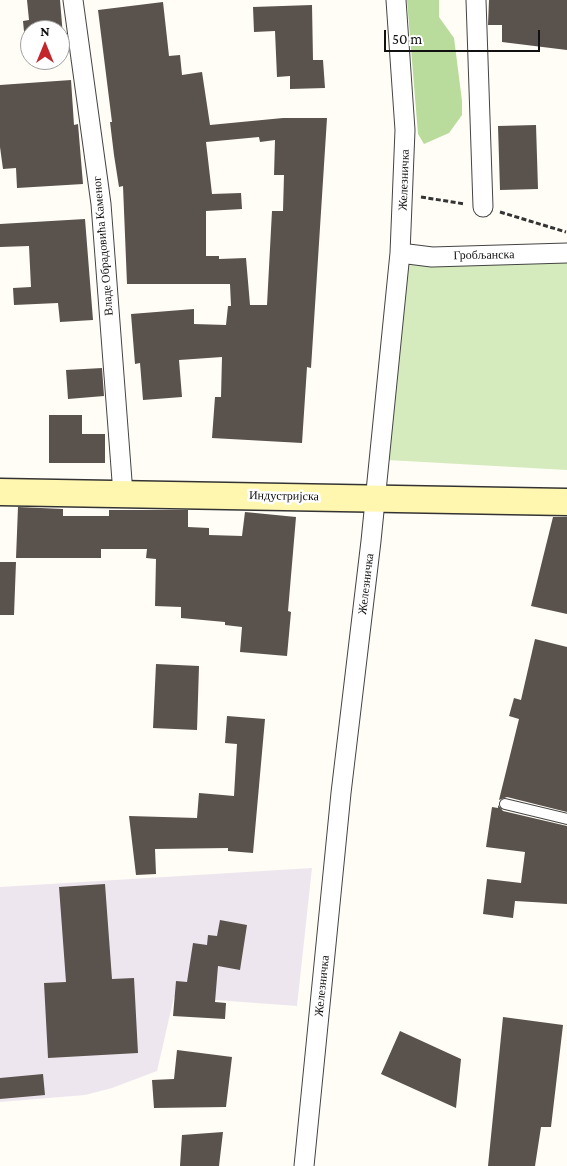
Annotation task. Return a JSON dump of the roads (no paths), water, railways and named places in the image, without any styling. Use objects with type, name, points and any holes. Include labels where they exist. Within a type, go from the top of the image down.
[{"type":"main road","name":"Индустријска","points":[[0,492],[567,502]]},
{"type":"street","name":"Владе Обрадовића Каменог","points":[[73,0],[101,204],[123,494]]},
{"type":"street","name":"Железничка","points":[[304,1166],[341,794],[376,498],[400,253],[405,130],[396,0]]},
{"type":"street","points":[[476,0],[483,207]]},
{"type":"street","name":"Гробљанска","points":[[400,253],[432,256],[567,253]]},
{"type":"lane","points":[[505,804],[567,819]]}]
